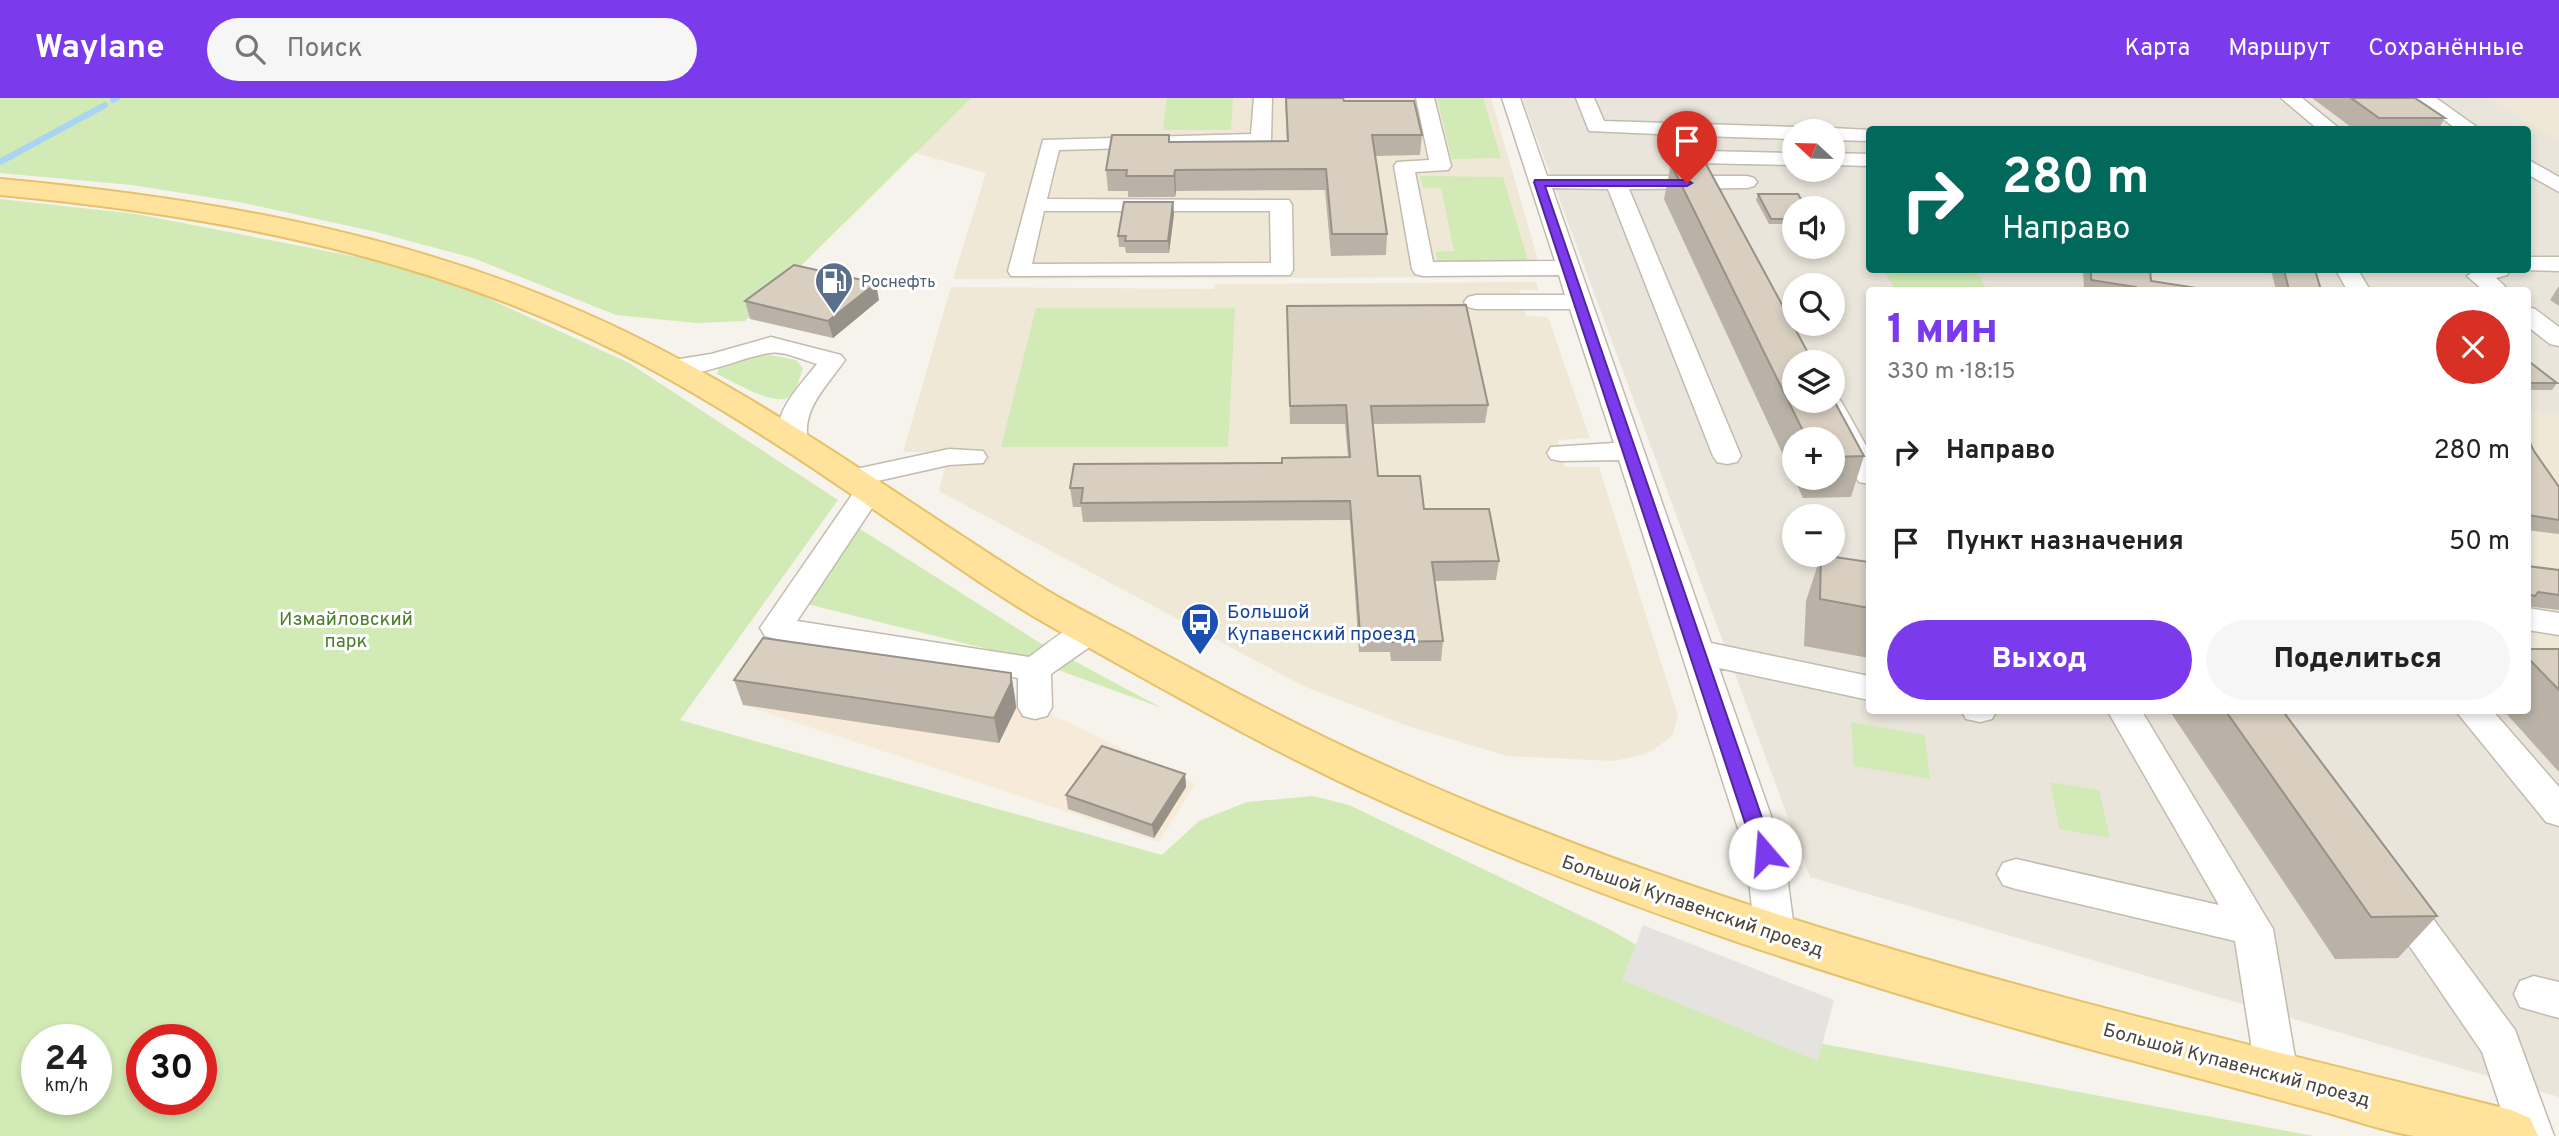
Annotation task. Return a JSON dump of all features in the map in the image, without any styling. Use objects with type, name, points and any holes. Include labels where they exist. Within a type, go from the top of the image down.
[{"type":"main road","name":"Большой Купавенский проезд","points":[[0,187],[146,203],[244,220],[382,250],[487,283],[574,319],[670,367],[863,486],[1039,603],[1090,631],[1278,732],[1384,784],[1531,848],[1655,896],[1863,964],[2511,1136]]},
{"type":"street","points":[[1034,205],[1281,205],[1282,270],[1019,271],[1034,205],[1050,144],[1261,140],[1263,98]]},
{"type":"street","points":[[1425,98],[1441,166],[1404,166],[1423,270],[1569,268]]},
{"type":"street","points":[[1511,98],[1765,853],[1775,936]]},
{"type":"street","points":[[1585,98],[1596,127],[1782,133]]},
{"type":"street","points":[[2290,98],[2327,126]]},
{"type":"street","points":[[2423,98],[2466,126]]},
{"type":"street","points":[[1688,130],[1697,157],[1782,159]]},
{"type":"street","points":[[1845,134],[1866,135]]},
{"type":"street","points":[[1845,159],[1866,160]]},
{"type":"street","points":[[2531,168],[2559,186]]},
{"type":"street","points":[[1539,182],[1747,182]]},
{"type":"street","points":[[1712,183],[1724,207]]},
{"type":"street","points":[[1617,184],[1727,456]]},
{"type":"street","points":[[2531,264],[2559,264]]},
{"type":"street","points":[[2489,273],[2479,276],[2493,287]]},
{"type":"street","points":[[1476,302],[1580,302]]},
{"type":"street","points":[[2531,317],[2559,339]]},
{"type":"street","points":[[670,367],[714,361],[771,344],[831,360],[798,407],[791,426],[794,442]]},
{"type":"street","points":[[1835,413],[1866,471]]},
{"type":"street","points":[[1561,453],[1631,451]]},
{"type":"street","points":[[973,457],[948,457],[866,475],[863,486],[776,628],[1034,669],[1090,631]]},
{"type":"street","points":[[2531,620],[2559,624]]},
{"type":"street","points":[[1698,652],[1866,687]]},
{"type":"street","points":[[1034,669],[1035,707]]},
{"type":"street","points":[[2126,714],[2253,929],[2277,1075]]},
{"type":"street","points":[[2475,714],[2559,812]]},
{"type":"street","points":[[2016,874],[2253,929]]},
{"type":"street","points":[[2380,876],[2500,1042],[2532,1136]]},
{"type":"shaded area","points":[[955,98],[1491,98],[1543,277],[953,279],[986,173],[905,150]]},
{"type":"shaded area","points":[[1522,98],[2559,98],[2559,1097],[1810,877]]},
{"type":"shaded area","points":[[2491,99],[2559,99],[2559,142]]},
{"type":"shaded area","points":[[1536,282],[1538,290],[1519,290],[1526,316],[1548,317],[1590,438],[1558,440],[1565,467],[1599,467],[1678,716],[1672,736],[1641,755],[1614,761],[1507,756],[1408,726],[1303,686],[939,491],[949,452],[903,452],[951,287],[1214,289],[1215,284]]},
{"type":"shaded area","points":[[2531,412],[2559,415],[2559,655],[2531,650]]},
{"type":"shaded area","points":[[771,663],[1020,699],[1195,784],[1159,842],[743,705]]},
{"type":"shaded area","points":[[1643,925],[1834,1000],[1818,1061],[1622,980]]},
{"type":"green space","points":[[0,98],[971,98],[745,321],[696,323],[616,315],[473,258],[372,231],[239,202],[132,185],[0,173]]},
{"type":"green space","points":[[1167,98],[1233,98],[1231,130],[1163,130]]},
{"type":"green space","points":[[1437,98],[1483,98],[1501,158],[1452,159]]},
{"type":"green space","points":[[1420,176],[1503,177],[1529,264],[1438,265],[1436,252],[1454,251],[1441,188],[1423,188]]},
{"type":"green space","name":"Измайловский парк","points":[[0,199],[136,214],[378,261],[472,291],[629,363],[838,500],[680,720],[1162,855],[1199,821],[1247,802],[1313,796],[1349,805],[1611,930],[1757,1017],[1818,1043],[2314,1136],[0,1136]]},
{"type":"green space","points":[[1886,273],[1977,273],[1986,287],[1893,287]]},
{"type":"green space","points":[[1036,308],[1235,308],[1228,447],[1001,447]]},
{"type":"green space","points":[[756,352],[796,360],[803,368],[796,388],[789,397],[774,399],[764,396],[717,374],[720,365]]},
{"type":"green space","points":[[857,527],[1048,648],[1032,660],[803,603]]},
{"type":"green space","points":[[1065,656],[1162,708],[1050,667]]},
{"type":"green space","points":[[1851,722],[1925,735],[1930,779],[1854,766]]},
{"type":"green space","points":[[2050,782],[2099,790],[2110,838],[2059,829]]},
{"type":"building","points":[[1286,98],[1414,101],[1422,135],[1372,135],[1387,234],[1332,234],[1326,169],[1175,170],[1174,176],[1126,176],[1127,170],[1106,170],[1112,135],[1169,135],[1169,142],[1288,141]]},
{"type":"building","points":[[2351,98],[2415,98],[2445,118],[2379,118]]},
{"type":"building","points":[[1671,164],[1706,164],[1782,305],[1782,336],[1799,336],[1807,350],[1782,350],[1782,388]]},
{"type":"building","points":[[1758,194],[1798,194],[1799,196],[1782,196],[1782,219],[1771,219]]},
{"type":"building","points":[[1124,202],[1173,202],[1168,241],[1125,241],[1126,236],[1118,236]]},
{"type":"building","points":[[794,265],[876,283],[828,321],[745,301]]},
{"type":"building","points":[[2091,273],[2150,273],[2151,281],[2190,287],[2136,287],[2091,280]]},
{"type":"building","points":[[2285,273],[2316,273],[2320,287],[2288,287]]},
{"type":"building","points":[[1466,305],[1488,405],[1371,406],[1378,476],[1420,476],[1424,509],[1489,509],[1499,561],[1432,562],[1443,641],[1392,642],[1392,633],[1360,633],[1350,501],[1081,503],[1083,488],[1070,488],[1074,464],[1282,463],[1282,458],[1350,457],[1346,405],[1290,406],[1287,306]]},
{"type":"building","points":[[2531,363],[2557,383],[2531,383]]},
{"type":"building","points":[[1794,413],[1841,413],[1864,456],[1845,457],[1845,427],[1801,427]]},
{"type":"building","points":[[2531,445],[2559,487],[2559,520],[2531,516]]},
{"type":"building","points":[[1845,558],[1866,562],[1866,607],[1820,599],[1821,567],[1845,567]]},
{"type":"building","points":[[2531,566],[2559,570],[2559,595],[2538,592],[2535,596],[2531,595]]},
{"type":"building","points":[[763,638],[1011,673],[1011,683],[994,718],[734,680]]},
{"type":"building","points":[[2531,649],[2559,649],[2559,690],[2531,661]]},
{"type":"building","points":[[2228,714],[2285,714],[2437,916],[2371,917]]},
{"type":"building","points":[[1102,746],[1185,774],[1152,825],[1066,795]]},
{"type":"waterway","points":[[113,100],[117,98]]},
{"type":"waterway","points":[[0,162],[105,105]]},
{"type":"place","name":"Роснефть","points":[[834,315]]},
{"type":"place","name":"Большой Купавенский проезд","points":[[1200,656]]},
{"type":"route","points":[[1687,183],[1539,182],[1765,853]]}]
